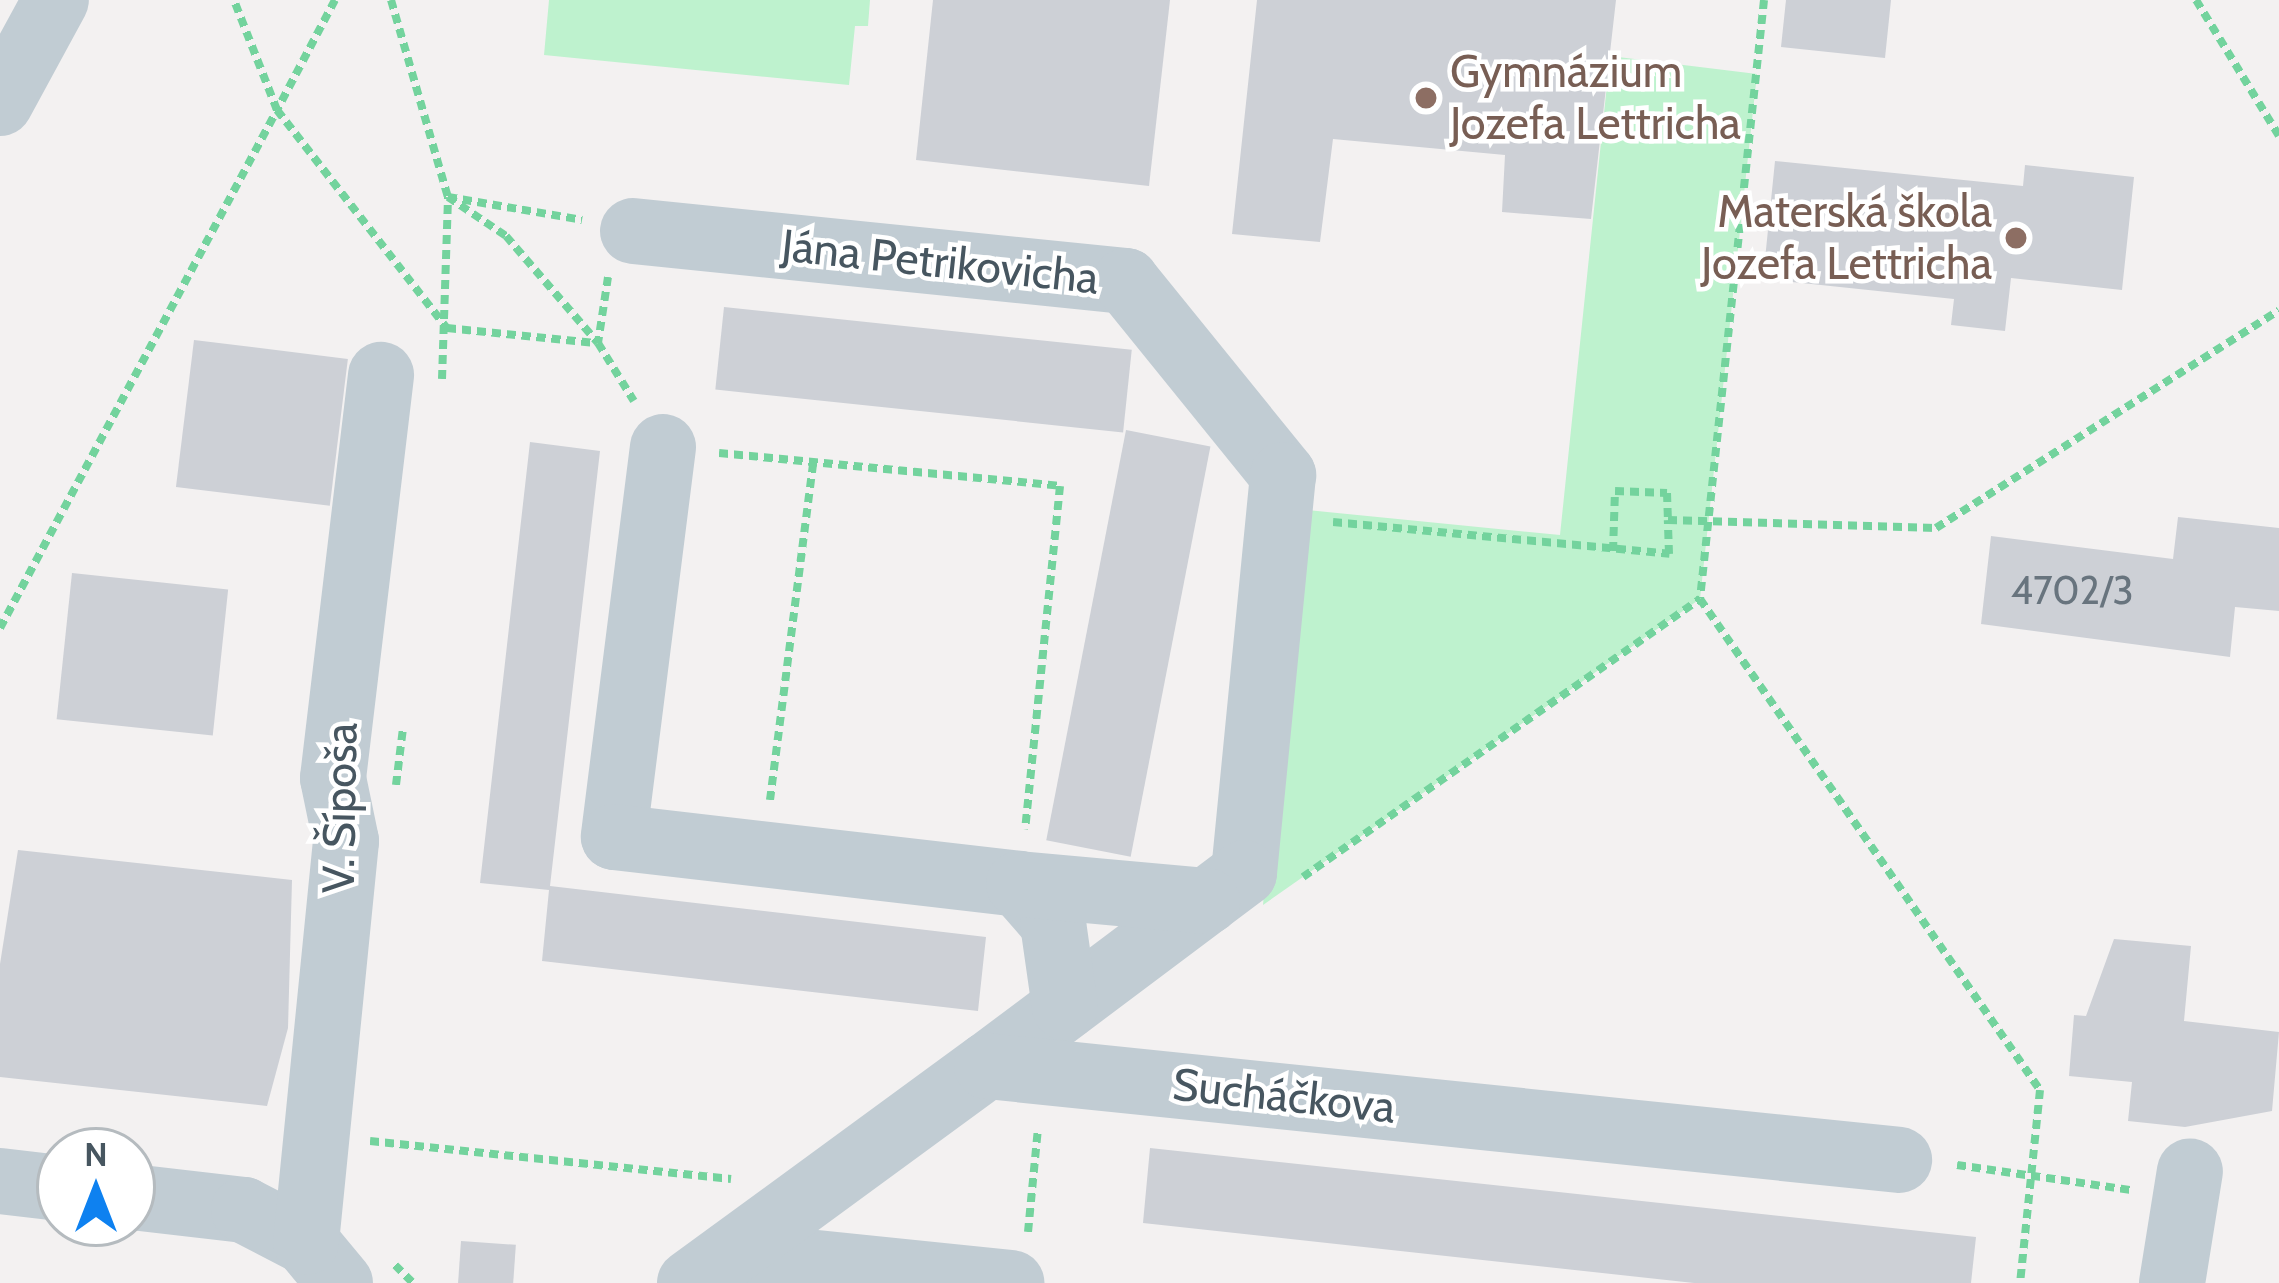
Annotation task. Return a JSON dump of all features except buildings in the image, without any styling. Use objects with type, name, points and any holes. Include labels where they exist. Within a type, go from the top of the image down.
[{"type":"street","points":[[0,103],[56,0]]},
{"type":"street","name":"Jána Petrikovicha","points":[[624,228],[1126,280],[1283,475],[1244,873],[1065,1007],[1015,1069]]},
{"type":"street","name":"V. Šípoša","points":[[323,1262],[346,841],[333,778],[381,374]]},
{"type":"street","points":[[663,447],[614,837],[1207,901]]},
{"type":"street","points":[[1019,884],[1053,923],[1065,1007]]},
{"type":"street","points":[[710,1269],[1015,1069]]},
{"type":"street","name":"Sucháčkova","points":[[1015,1069],[1899,1160]]},
{"type":"street","points":[[0,1181],[36,1185]]},
{"type":"street","points":[[2172,1283],[2187,1188]]},
{"type":"street","name":"V. Šípoša","points":[[156,1200],[244,1210],[323,1262]]},
{"type":"street","points":[[710,1269],[1018,1271]]},
{"type":"path","points":[[234,0],[277,110],[447,328],[598,343]]},
{"type":"path","points":[[0,628],[335,0]]},
{"type":"path","points":[[391,0],[448,197],[447,328]]},
{"type":"path","points":[[1764,0],[1700,599],[2040,1090],[2020,1283]]},
{"type":"path","points":[[2196,0],[2279,136]]},
{"type":"path","points":[[448,197],[624,228],[598,343]]},
{"type":"path","points":[[448,197],[506,236],[598,343],[663,447],[1060,486],[1019,884]]},
{"type":"path","points":[[1668,520],[1936,528],[2279,310]]},
{"type":"path","points":[[763,856],[813,463]]},
{"type":"path","points":[[1280,517],[1613,551],[1669,554],[1667,493],[1615,490],[1613,551]]},
{"type":"path","points":[[1282,891],[1700,599]]},
{"type":"path","points":[[1015,1069],[1018,1271]]},
{"type":"path","points":[[356,1140],[745,1181]]},
{"type":"path","points":[[1899,1160],[2187,1188]]},
{"type":"green space","points":[[549,0],[870,0],[868,26],[855,26],[849,85],[544,55]]},
{"type":"green space","points":[[1610,56],[1757,74],[1700,599],[1263,905],[1297,509],[1560,535]]},
{"type":"place","name":"Gymnázium Jozefa Lettricha","points":[[1426,98]]},
{"type":"place","name":"Materská škola Jozefa Lettricha","points":[[2016,238]]}]
